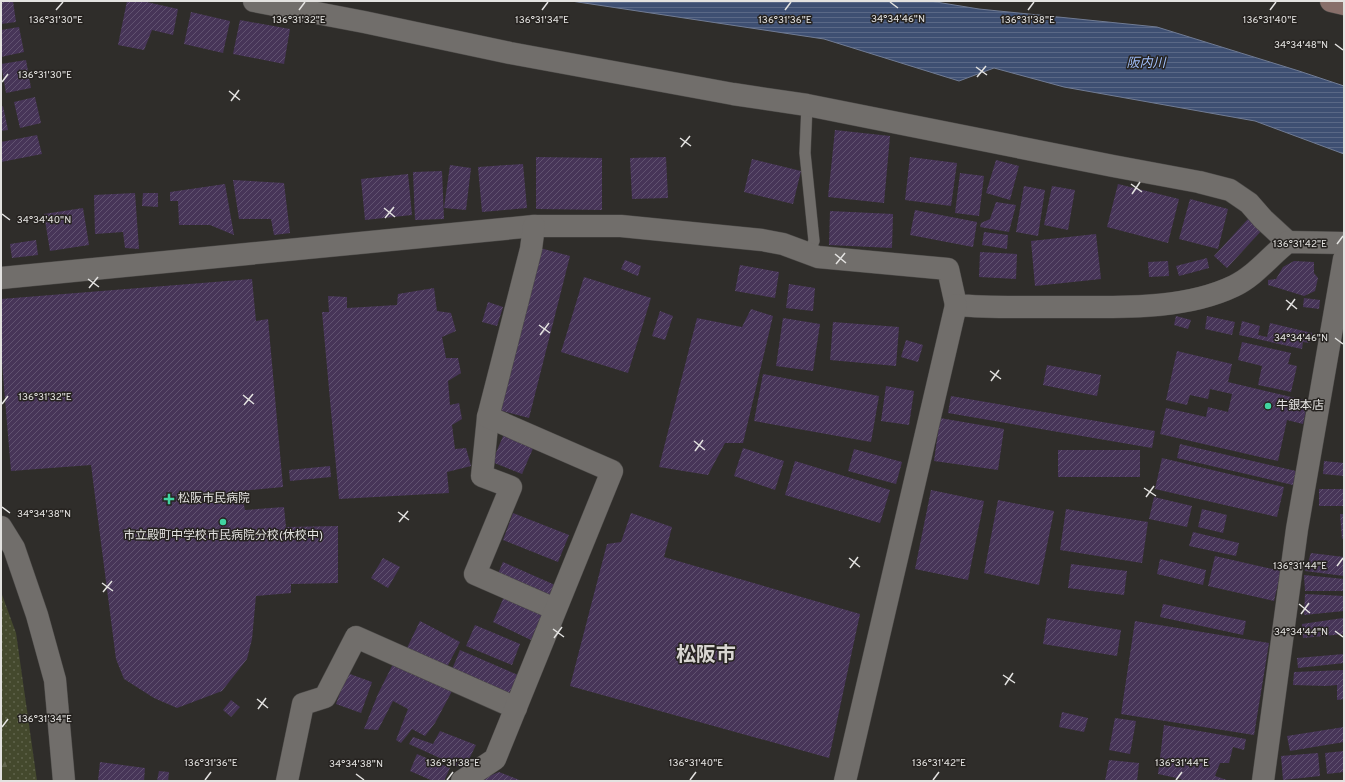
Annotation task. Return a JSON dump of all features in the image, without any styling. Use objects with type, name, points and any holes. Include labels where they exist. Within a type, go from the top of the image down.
[{"type":"main road","points":[[1331,1],[1344,4]]},
{"type":"street","points":[[254,1],[364,22],[510,53],[733,94],[807,105],[1105,165],[1199,182],[1230,190],[1249,203],[1263,219],[1288,242],[1344,243]]},
{"type":"street","points":[[534,226],[531,249],[488,417],[482,476],[511,487],[475,574],[556,609]]},
{"type":"street","points":[[1,278],[534,226],[620,226],[762,240],[783,244],[809,252],[818,257],[948,269],[956,305],[845,781]]},
{"type":"street","points":[[956,305],[983,307],[1075,307],[1170,304],[1199,299],[1236,285],[1254,272],[1288,242]]},
{"type":"street","points":[[1263,781],[1297,529],[1344,259]]},
{"type":"street","points":[[462,781],[495,759],[612,471],[488,417]]},
{"type":"street","points":[[1,527],[14,548],[37,615],[55,680],[64,781]]},
{"type":"street","points":[[287,781],[303,704],[325,697],[356,636],[516,708]]},
{"type":"lane","points":[[807,105],[805,153],[814,242],[809,252]]},
{"type":"green space","points":[[1,592],[16,633],[37,781],[1,781]]},
{"type":"green space","points":[[1,733],[9,781],[1,781]]},
{"type":"water","name":"阪内川","points":[[571,1],[930,1],[979,9],[1157,27],[1344,86],[1344,154],[1255,121],[1064,87],[994,68],[959,81],[824,39]]},
{"type":"building","points":[[1,1],[13,1],[16,22],[1,24]]},
{"type":"building","points":[[127,1],[142,1],[178,9],[173,35],[152,30],[144,50],[118,45]]},
{"type":"building","points":[[191,12],[230,21],[223,53],[184,44]]},
{"type":"building","points":[[240,20],[290,29],[284,64],[233,54]]},
{"type":"building","points":[[19,27],[24,52],[1,57],[1,30]]},
{"type":"building","points":[[26,60],[31,88],[6,93],[1,64]]},
{"type":"building","points":[[35,97],[41,123],[20,128],[14,102]]},
{"type":"building","points":[[3,106],[8,130],[1,131],[1,107]]},
{"type":"building","points":[[835,130],[890,136],[884,203],[828,197]]},
{"type":"building","points":[[37,135],[42,154],[1,162],[1,142]]},
{"type":"building","points":[[536,157],[602,158],[602,210],[536,209]]},
{"type":"building","points":[[666,157],[668,198],[632,199],[630,158]]},
{"type":"building","points":[[910,157],[957,163],[951,206],[905,200]]},
{"type":"building","points":[[752,159],[801,171],[793,204],[744,192]]},
{"type":"building","points":[[996,160],[1019,166],[1010,200],[986,193]]},
{"type":"building","points":[[523,164],[527,208],[482,212],[478,167]]},
{"type":"building","points":[[450,165],[471,168],[466,210],[444,208]]},
{"type":"building","points":[[442,171],[444,219],[415,220],[413,172]]},
{"type":"building","points":[[960,173],[984,176],[979,216],[955,213]]},
{"type":"building","points":[[408,174],[412,215],[365,220],[361,179]]},
{"type":"building","points":[[233,180],[284,183],[290,233],[274,235],[271,219],[239,219]]},
{"type":"building","points":[[225,184],[234,235],[210,225],[179,225],[178,201],[170,201],[170,192]]},
{"type":"building","points":[[1118,184],[1179,199],[1168,243],[1107,227]]},
{"type":"building","points":[[1024,186],[1045,190],[1038,236],[1016,232]]},
{"type":"building","points":[[1052,186],[1075,190],[1068,230],[1044,225]]},
{"type":"building","points":[[135,193],[139,249],[125,248],[123,232],[95,234],[94,195]]},
{"type":"building","points":[[143,193],[158,193],[158,207],[142,206]]},
{"type":"building","points":[[1190,199],[1228,209],[1218,249],[1179,239]]},
{"type":"building","points":[[996,202],[1016,205],[1009,232],[980,227],[981,223],[990,219]]},
{"type":"building","points":[[83,208],[89,245],[50,251],[44,214]]},
{"type":"building","points":[[915,210],[977,222],[973,247],[910,235]]},
{"type":"building","points":[[830,211],[893,214],[892,248],[829,245]]},
{"type":"building","points":[[1249,218],[1262,230],[1227,268],[1214,256]]},
{"type":"building","points":[[984,232],[1008,235],[1007,249],[982,245]]},
{"type":"building","points":[[1096,234],[1101,279],[1035,286],[1031,241]]},
{"type":"building","points":[[36,240],[38,255],[12,258],[10,244]]},
{"type":"building","points":[[540,248],[570,256],[529,418],[499,410]]},
{"type":"building","points":[[980,252],[1017,254],[1016,279],[979,277]]},
{"type":"building","points":[[1207,258],[1209,268],[1179,276],[1176,266]]},
{"type":"building","points":[[625,260],[641,266],[638,276],[621,269]]},
{"type":"building","points":[[1168,261],[1169,276],[1149,277],[1148,262]]},
{"type":"building","points":[[1294,261],[1314,262],[1314,273],[1318,278],[1315,291],[1304,296],[1268,285],[1268,280],[1276,279],[1283,267]]},
{"type":"building","points":[[740,265],[779,272],[775,298],[735,291]]},
{"type":"building","points":[[584,277],[651,298],[628,373],[561,352]]},
{"type":"building","name":"松阪市民病院","points":[[252,279],[256,321],[268,319],[283,487],[241,491],[245,510],[284,507],[286,527],[338,526],[338,583],[291,584],[291,593],[256,596],[252,639],[247,659],[222,691],[177,708],[154,698],[124,679],[116,659],[91,465],[11,471],[1,351],[1,299]]},
{"type":"building","points":[[789,284],[815,288],[813,311],[786,308]]},
{"type":"building","points":[[434,288],[437,311],[451,313],[456,331],[442,337],[446,358],[458,358],[461,373],[448,381],[450,405],[459,403],[462,419],[452,425],[455,449],[466,448],[471,466],[447,472],[449,493],[339,499],[322,312],[329,312],[328,296],[347,297],[347,308],[397,305],[398,294]]},
{"type":"building","points":[[1304,298],[1320,300],[1319,309],[1303,307]]},
{"type":"building","points":[[488,302],[503,307],[497,326],[482,322]]},
{"type":"building","points":[[751,309],[773,316],[743,443],[725,443],[708,475],[659,467],[697,318],[742,327]]},
{"type":"building","points":[[660,311],[673,316],[665,340],[652,336]]},
{"type":"building","points":[[1176,316],[1191,320],[1188,329],[1174,325]]},
{"type":"building","points":[[1207,316],[1235,322],[1232,335],[1205,329]]},
{"type":"building","points":[[783,318],[820,324],[813,371],[776,366]]},
{"type":"building","points":[[1242,321],[1260,326],[1258,335],[1267,337],[1270,323],[1312,333],[1310,343],[1303,342],[1302,349],[1239,335]]},
{"type":"building","points":[[833,322],[899,327],[896,366],[830,360]]},
{"type":"building","points":[[906,340],[923,345],[918,362],[901,357]]},
{"type":"building","points":[[1242,342],[1291,353],[1288,364],[1297,366],[1291,392],[1258,385],[1262,366],[1238,360]]},
{"type":"building","name":"牛銀本店","points":[[1177,351],[1232,364],[1228,382],[1308,401],[1303,424],[1287,420],[1278,461],[1160,434],[1166,408],[1206,417],[1208,407],[1228,412],[1232,394],[1210,389],[1208,399],[1190,395],[1187,405],[1166,400]]},
{"type":"building","points":[[1047,365],[1101,375],[1097,396],[1043,385]]},
{"type":"building","points":[[763,374],[879,396],[871,442],[754,421]]},
{"type":"building","points":[[886,386],[914,391],[909,425],[881,421]]},
{"type":"building","points":[[951,396],[1155,431],[1152,448],[948,413]]},
{"type":"building","points":[[940,418],[1004,429],[998,470],[934,461]]},
{"type":"building","points":[[504,434],[534,446],[522,474],[492,462]]},
{"type":"building","points":[[1180,444],[1296,471],[1293,485],[1177,458]]},
{"type":"building","points":[[743,448],[784,461],[775,490],[734,476]]},
{"type":"building","points":[[854,449],[902,462],[896,484],[848,471]]},
{"type":"building","points":[[1058,450],[1140,450],[1140,477],[1058,477]]},
{"type":"building","points":[[1162,458],[1284,487],[1277,517],[1155,489]]},
{"type":"building","points":[[795,461],[890,490],[880,523],[785,495]]},
{"type":"building","points":[[1324,461],[1344,463],[1344,476],[1323,474]]},
{"type":"building","points":[[330,466],[331,477],[290,481],[289,470]]},
{"type":"building","points":[[1319,489],[1344,489],[1344,506],[1319,506]]},
{"type":"building","points":[[931,490],[984,501],[968,580],[915,569]]},
{"type":"building","points":[[1154,497],[1192,506],[1187,527],[1149,519]]},
{"type":"building","points":[[998,500],[1054,511],[1039,585],[984,573]]},
{"type":"building","points":[[1066,509],[1148,522],[1142,563],[1060,550]]},
{"type":"building","points":[[1202,509],[1227,515],[1223,533],[1198,527]]},
{"type":"building","points":[[513,513],[569,535],[558,562],[503,540]]},
{"type":"building","points":[[631,513],[672,527],[664,557],[860,614],[829,758],[570,686],[607,544],[621,542]]},
{"type":"building","points":[[1340,514],[1344,514],[1344,538],[1342,539]]},
{"type":"building","points":[[1193,532],[1239,543],[1236,556],[1189,546]]},
{"type":"building","points":[[1311,553],[1344,557],[1344,576],[1305,571]]},
{"type":"building","points":[[1215,556],[1281,571],[1274,601],[1208,586]]},
{"type":"building","points":[[383,558],[400,567],[388,588],[371,578]]},
{"type":"building","points":[[1160,559],[1206,570],[1203,585],[1157,574]]},
{"type":"building","points":[[503,562],[555,585],[549,599],[497,576]]},
{"type":"building","points":[[1071,564],[1127,571],[1124,595],[1068,588]]},
{"type":"building","points":[[1304,575],[1344,579],[1344,591],[1305,591]]},
{"type":"building","points":[[506,592],[544,609],[531,640],[493,622]]},
{"type":"building","points":[[1305,594],[1344,596],[1344,611],[1304,615]]},
{"type":"building","points":[[1163,604],[1246,621],[1243,635],[1160,617]]},
{"type":"building","points":[[1047,618],[1121,630],[1117,656],[1043,644]]},
{"type":"building","points":[[1343,618],[1344,634],[1303,638],[1302,624]]},
{"type":"building","points":[[420,621],[460,642],[446,669],[407,648]]},
{"type":"building","points":[[1135,621],[1269,643],[1254,735],[1121,714]]},
{"type":"building","points":[[475,625],[520,644],[512,665],[466,646]]},
{"type":"building","points":[[460,650],[518,675],[508,697],[451,672]]},
{"type":"building","points":[[1344,654],[1344,663],[1298,668],[1297,658]]},
{"type":"building","points":[[394,662],[452,691],[435,723],[425,736],[412,729],[401,743],[396,740],[408,709],[393,701],[378,730],[364,729],[378,694]]},
{"type":"building","points":[[1344,670],[1344,699],[1337,700],[1337,685],[1293,685],[1294,672]]},
{"type":"building","points":[[347,673],[372,682],[361,713],[336,704]]},
{"type":"building","points":[[231,700],[240,707],[231,717],[223,710]]},
{"type":"building","points":[[1062,712],[1088,718],[1084,732],[1059,727]]},
{"type":"building","points":[[1115,718],[1136,721],[1130,754],[1109,750]]},
{"type":"building","points":[[1164,725],[1246,739],[1244,750],[1233,747],[1229,763],[1220,763],[1215,776],[1230,781],[1181,781],[1181,779],[1158,774]]},
{"type":"building","points":[[1344,727],[1344,742],[1290,751],[1287,736]]},
{"type":"building","points":[[440,731],[476,745],[464,769],[409,744],[413,737],[433,744]]},
{"type":"building","points":[[1344,751],[1344,772],[1327,774],[1325,753]]},
{"type":"building","points":[[1318,753],[1320,776],[1283,780],[1281,756]]},
{"type":"building","points":[[417,754],[450,768],[444,781],[433,781],[410,771]]},
{"type":"building","points":[[1109,760],[1139,763],[1137,781],[1105,781]]},
{"type":"building","points":[[100,762],[145,768],[144,781],[98,781]]},
{"type":"building","points":[[159,771],[169,772],[168,781],[157,781]]},
{"type":"building","points":[[499,772],[522,781],[477,781]]},
{"type":"place","name":"牛銀本店","points":[[1268,406]]},
{"type":"place","name":"松阪市民病院","points":[[169,499]]},
{"type":"place","name":"市立殿町中学校市民病院分校(休校中)","points":[[223,522]]},
{"type":"district","name":"松阪市","points":[[706,656]]}]
